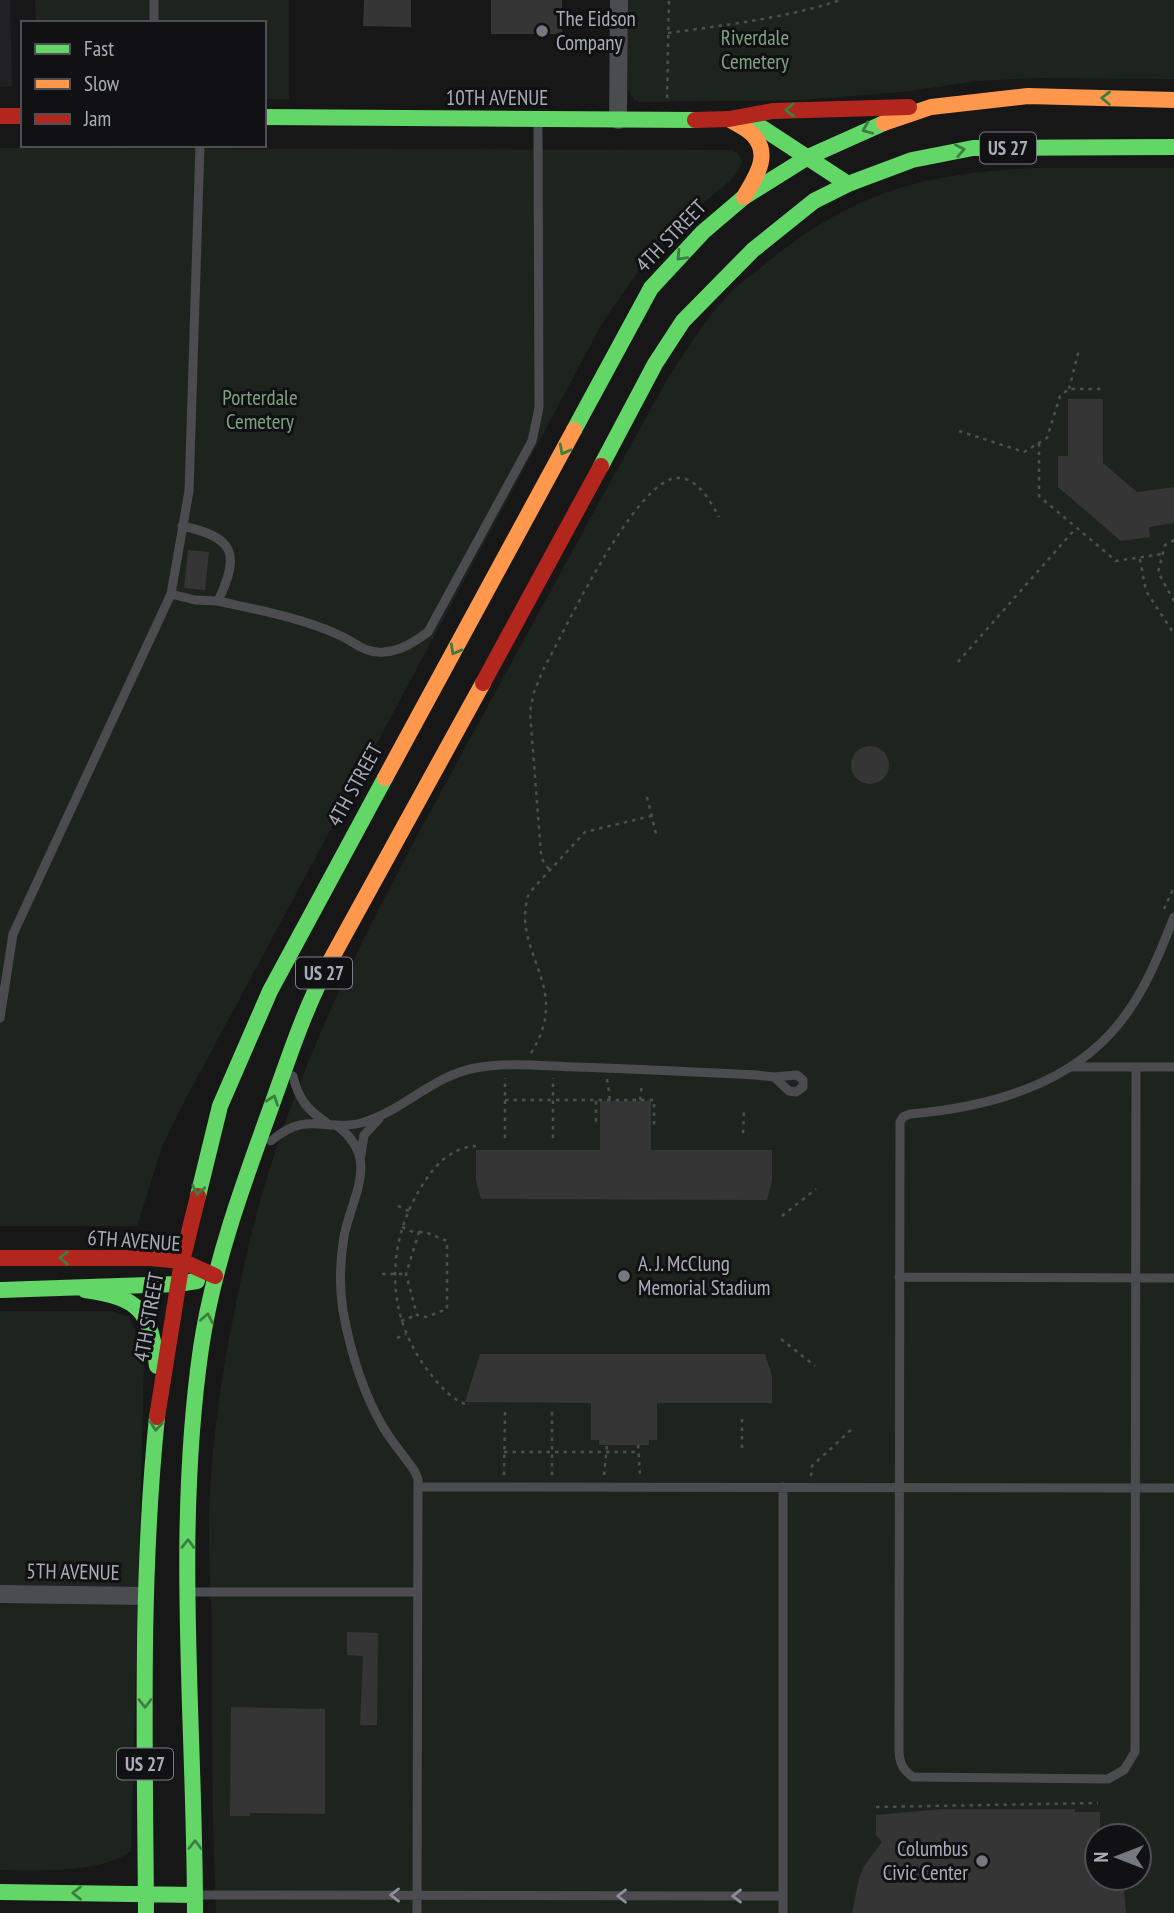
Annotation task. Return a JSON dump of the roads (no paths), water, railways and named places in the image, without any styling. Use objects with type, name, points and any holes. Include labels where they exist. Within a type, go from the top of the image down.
[{"type":"main road","name":"4TH STREET","points":[[146,1913],[145,1596],[149,1485],[160,1387],[181,1261],[220,1106],[276,979],[651,288],[702,232],[744,197],[808,157],[869,128],[931,107],[1028,96],[1174,100]]},
{"type":"main road","name":"10TH AVENUE","points":[[266,117],[667,120],[729,119],[773,111],[931,107]]},
{"type":"main road","points":[[0,116],[21,116]]},
{"type":"main road","name":"10TH AVENUE","points":[[729,119],[756,124],[848,184]]},
{"type":"main road","points":[[729,119],[754,135],[762,153],[762,165],[744,197]]},
{"type":"main road","points":[[1104,147],[1150,130]]},
{"type":"main road","name":"US 27","points":[[195,1913],[187,1592],[190,1445],[201,1347],[215,1276],[253,1159],[312,995],[558,548],[655,364],[683,321],[753,250],[814,201],[848,184],[912,160],[973,148],[1174,147]]},
{"type":"main road","name":"6TH AVENUE","points":[[0,1258],[149,1258],[181,1261],[215,1276]]},
{"type":"main road","name":"6TH AVENUE","points":[[0,1290],[85,1290],[152,1284],[178,1286],[215,1276]]},
{"type":"main road","points":[[85,1290],[123,1298],[141,1311],[153,1334],[160,1387]]},
{"type":"main road","points":[[0,1892],[195,1895]]},
{"type":"street","points":[[618,120],[619,0]]},
{"type":"street","name":"5TH AVENUE","points":[[0,1594],[145,1596]]},
{"type":"lane","points":[[154,0],[154,21]]},
{"type":"lane","points":[[170,594],[195,600],[218,601],[292,619],[340,635],[367,651],[384,652],[407,646],[428,632],[531,441],[539,408],[538,119]]},
{"type":"lane","points":[[0,1018],[13,934],[170,594],[188,491],[200,147]]},
{"type":"lane","points":[[182,526],[207,531],[221,538],[231,555],[229,579],[218,601]]},
{"type":"lane","points":[[1136,1067],[1135,1752],[1124,1770],[1108,1779],[913,1777],[905,1772],[900,1763],[899,1125],[901,1119],[910,1114],[957,1109],[995,1099],[1044,1080],[1069,1067],[1098,1046],[1124,1017],[1152,969],[1174,917]]},
{"type":"lane","points":[[292,1048],[293,1077],[299,1097],[310,1111],[350,1138],[361,1160]]},
{"type":"lane","points":[[253,1159],[287,1129],[305,1123],[357,1124],[383,1115],[442,1079],[474,1068],[553,1066],[774,1077]]},
{"type":"lane","points":[[1069,1067],[1174,1067]]},
{"type":"lane","points":[[383,1115],[364,1135],[361,1179],[344,1235],[341,1290],[344,1312],[368,1395],[384,1428],[414,1470],[418,1487],[417,1913]]},
{"type":"lane","points":[[899,1277],[1174,1278]]},
{"type":"lane","points":[[418,1487],[1174,1488]]},
{"type":"lane","points":[[783,1488],[783,1913]]},
{"type":"lane","points":[[187,1592],[417,1592]]},
{"type":"lane","points":[[195,1895],[783,1896]]},
{"type":"place","name":"The Eidson Company","points":[[542,31]]},
{"type":"place","name":"A. J. McClung Memorial Stadium","points":[[624,1276]]},
{"type":"place","name":"Columbus Civic Center","points":[[982,1861]]},
{"type":"park label","name":"Riverdale Cemetery","points":[[755,50]]},
{"type":"park label","name":"Porterdale Cemetery","points":[[260,410]]}]
